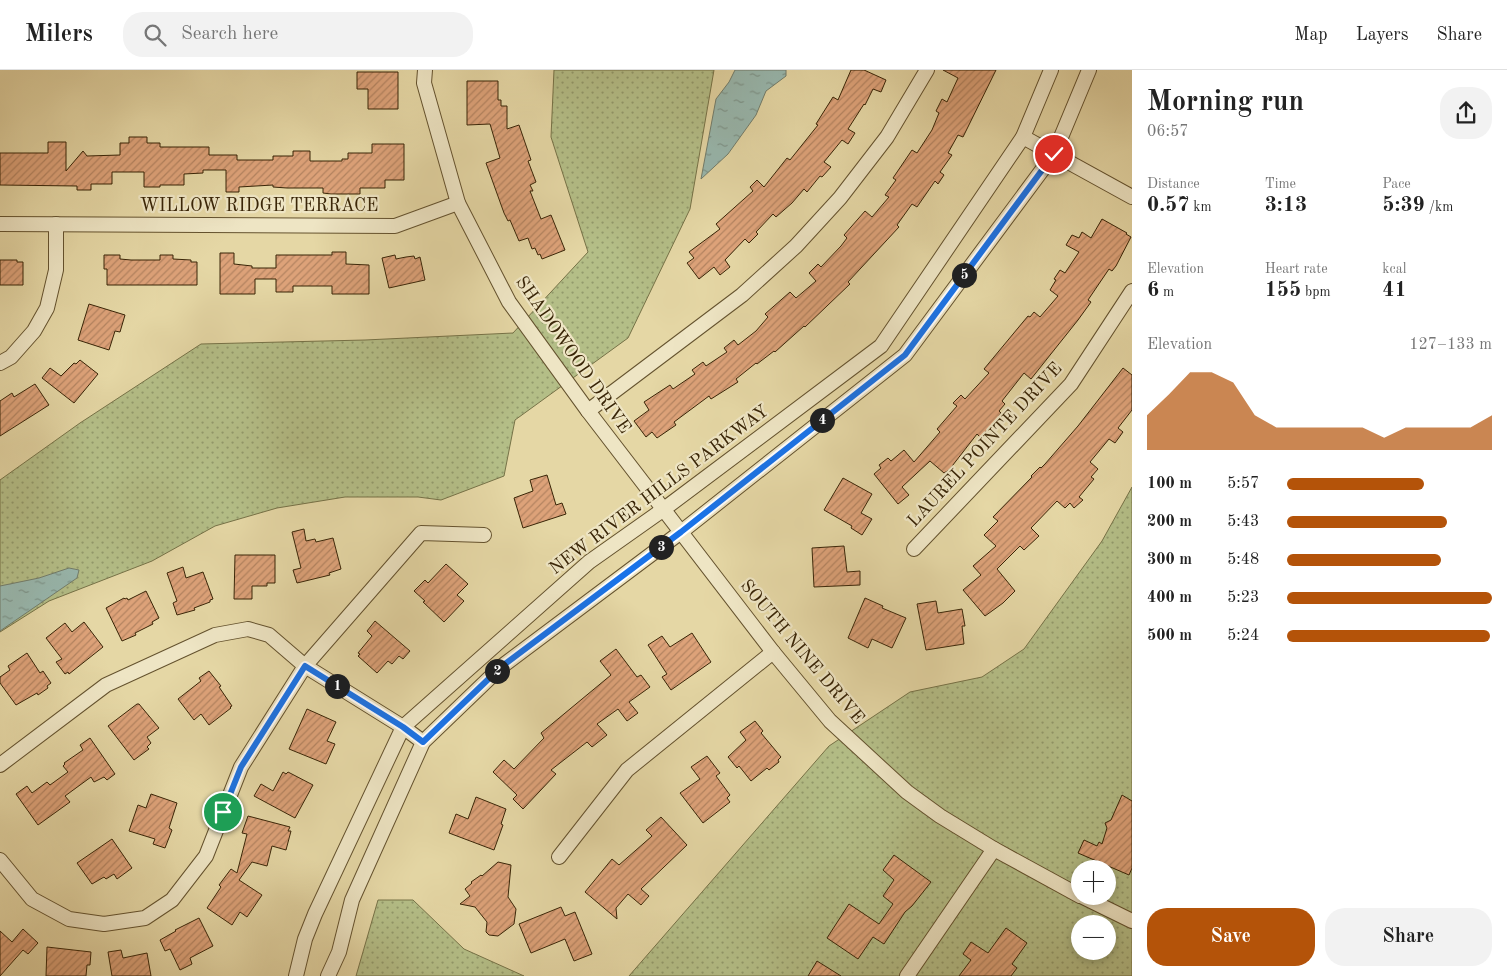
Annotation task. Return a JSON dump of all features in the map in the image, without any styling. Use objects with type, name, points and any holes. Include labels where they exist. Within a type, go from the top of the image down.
[{"type":"street","name":"SHADOWOOD DRIVE","points":[[425,70],[424,83],[458,203],[509,302],[588,411],[664,509]]},
{"type":"street","points":[[588,411],[742,295],[796,246],[840,198],[887,137],[927,70]]},
{"type":"street","name":"NEW RIVER HILLS PARKWAY","points":[[296,976],[305,939],[315,914],[403,727],[589,562],[664,509],[881,346],[1023,137],[1051,70]]},
{"type":"street","points":[[328,976],[338,952],[352,900],[423,742],[501,667],[681,532],[905,355],[1054,154],[1089,70]]},
{"type":"street","points":[[1023,137],[1132,197]]},
{"type":"street","name":"WILLOW RIDGE TERRACE","points":[[0,224],[395,226],[458,203]]},
{"type":"street","points":[[0,363],[11,356],[34,331],[47,308],[56,270],[56,224]]},
{"type":"street","name":"LAUREL POINTE DRIVE","points":[[914,549],[1070,384],[1132,290]]},
{"type":"street","name":"SOUTH NINE DRIVE","points":[[664,509],[773,652],[830,722],[907,792],[940,816],[994,849],[1071,891]]},
{"type":"street","points":[[0,860],[32,899],[69,919],[104,924],[145,918],[172,900],[206,856],[241,767],[305,666],[421,532],[484,535]]},
{"type":"street","points":[[0,765],[106,685],[215,635],[248,629],[269,635],[305,666],[403,727],[423,742]]},
{"type":"street","points":[[559,857],[627,770],[773,652]]},
{"type":"street","points":[[907,976],[994,849]]},
{"type":"street","name":"SOUTH NINE DRIVE","points":[[1099,905],[1132,921]]},
{"type":"green space","points":[[554,70],[714,70],[690,209],[628,338],[515,420],[504,476],[441,500],[418,497],[345,497],[277,508],[215,526],[152,561],[49,601],[0,632],[0,480],[80,423],[201,344],[365,340],[513,333],[588,252],[551,137]]},
{"type":"green space","points":[[1132,487],[1132,976],[629,976],[829,746],[910,692],[982,677],[1024,649],[1102,541]]},
{"type":"green space","points":[[378,900],[413,900],[464,949],[524,976],[356,976]]},
{"type":"water","points":[[735,70],[786,70],[786,76],[766,91],[756,115],[728,154],[701,179],[716,99],[729,82]]},
{"type":"water","points":[[69,568],[79,570],[77,578],[0,631],[0,586],[39,578]]},
{"type":"building","points":[[851,70],[864,70],[886,80],[881,92],[873,89],[865,105],[848,129],[855,133],[848,144],[842,140],[824,162],[831,167],[822,177],[820,176],[807,192],[804,189],[776,217],[773,214],[756,232],[758,234],[749,243],[745,239],[725,260],[730,267],[720,275],[714,267],[699,279],[687,263],[694,258],[689,252],[720,229],[716,224],[753,191],[750,187],[757,180],[764,187],[787,158],[790,160],[818,125],[816,124],[833,97],[838,100]]},
{"type":"building","points":[[943,70],[996,70],[963,137],[958,135],[948,153],[952,155],[940,172],[944,175],[938,184],[935,181],[917,207],[912,204],[897,225],[899,227],[848,282],[850,284],[805,327],[775,352],[756,363],[736,379],[738,382],[711,399],[709,396],[674,422],[676,425],[657,438],[652,432],[646,437],[634,421],[649,410],[644,402],[670,385],[673,389],[695,374],[692,370],[703,362],[706,366],[727,352],[724,348],[734,340],[738,345],[756,331],[768,317],[765,314],[790,292],[796,298],[816,281],[809,273],[818,264],[821,267],[841,246],[847,238],[844,235],[865,211],[872,217],[889,197],[885,195],[896,180],[893,178],[912,150],[917,153],[932,130],[939,113],[936,111],[942,99],[947,102],[958,78]]},
{"type":"building","points":[[357,72],[398,72],[398,109],[368,109],[368,89],[357,89]]},
{"type":"building","points":[[467,81],[498,81],[498,100],[501,100],[501,106],[507,106],[507,129],[519,125],[531,160],[528,161],[536,182],[530,185],[533,191],[530,191],[541,219],[551,215],[565,250],[542,259],[535,248],[532,249],[528,238],[519,241],[510,220],[508,221],[504,213],[486,163],[500,158],[490,124],[467,125]]},
{"type":"building","points":[[129,137],[147,137],[147,143],[160,143],[160,147],[209,147],[209,155],[237,155],[237,160],[273,160],[273,156],[293,156],[293,151],[310,151],[310,161],[342,161],[342,159],[348,159],[348,153],[372,153],[372,144],[404,144],[404,180],[385,180],[385,188],[360,188],[360,194],[331,194],[323,193],[323,188],[287,188],[273,187],[273,185],[239,187],[239,192],[226,192],[226,170],[203,170],[203,173],[184,174],[184,185],[160,185],[160,187],[144,187],[144,172],[112,172],[112,184],[91,184],[91,190],[77,190],[77,186],[0,185],[0,153],[48,153],[48,142],[66,142],[66,171],[83,151],[87,156],[120,155],[120,143],[129,143]]},
{"type":"building","points":[[1102,219],[1131,237],[1116,266],[1112,271],[1109,269],[1088,300],[1091,302],[1031,379],[1024,373],[1002,401],[1005,404],[999,411],[1001,413],[995,422],[980,437],[977,434],[949,470],[944,473],[930,461],[902,487],[909,495],[898,504],[874,474],[881,468],[879,465],[888,458],[891,461],[904,450],[914,462],[940,432],[937,429],[957,406],[953,403],[961,395],[965,399],[989,373],[984,369],[1028,316],[1030,317],[1034,312],[1040,317],[1058,296],[1050,290],[1056,280],[1054,279],[1060,270],[1065,273],[1079,252],[1066,245],[1072,235],[1079,238],[1082,232],[1091,238]]},
{"type":"building","points":[[332,252],[346,252],[346,264],[369,265],[369,294],[332,294],[332,286],[293,286],[293,292],[276,292],[276,279],[255,279],[255,294],[220,294],[220,253],[234,253],[234,264],[252,266],[252,268],[276,268],[276,255],[332,255]]},
{"type":"building","points":[[104,255],[120,255],[120,259],[131,260],[160,260],[160,255],[173,255],[173,259],[191,260],[191,262],[197,262],[197,285],[107,285],[107,269],[104,269]]},
{"type":"building","points":[[395,255],[396,259],[414,256],[415,259],[420,257],[425,280],[389,288],[382,258]]},
{"type":"building","points":[[0,260],[23,262],[23,285],[0,285]]},
{"type":"building","points":[[89,304],[125,315],[120,332],[115,331],[109,350],[78,340]]},
{"type":"building","points":[[80,360],[98,374],[74,403],[42,378],[50,368],[61,376],[74,363],[76,364]]},
{"type":"building","points":[[1123,368],[1132,375],[1132,410],[1118,428],[1123,432],[1115,443],[1109,439],[1090,462],[1098,469],[1091,477],[1094,479],[1079,497],[1083,500],[1074,508],[1070,503],[1065,508],[1057,501],[1031,528],[1039,536],[1024,550],[1020,546],[997,569],[1015,591],[1003,603],[985,616],[963,590],[981,575],[973,566],[996,546],[984,535],[998,521],[993,517],[1031,476],[1045,464],[1078,426]]},
{"type":"building","points":[[35,384],[49,405],[0,436],[0,401],[12,393],[14,397]]},
{"type":"building","points":[[547,475],[556,505],[562,503],[566,514],[523,528],[514,498],[533,491],[530,480]]},
{"type":"building","points":[[843,478],[872,494],[861,513],[872,519],[862,535],[851,528],[852,526],[824,510]]},
{"type":"building","points":[[304,529],[306,541],[315,539],[316,542],[333,538],[341,569],[329,573],[330,575],[297,583],[293,570],[301,568],[292,532]]},
{"type":"building","points":[[844,546],[847,572],[860,571],[860,585],[814,587],[812,548]]},
{"type":"building","points":[[235,555],[275,555],[275,583],[267,583],[267,586],[252,586],[252,599],[234,599]]},
{"type":"building","points":[[446,564],[468,584],[457,595],[464,601],[444,622],[414,591],[425,580],[428,583]]},
{"type":"building","points":[[183,567],[186,578],[203,572],[213,599],[194,608],[195,610],[177,615],[173,603],[177,601],[167,573]]},
{"type":"building","points":[[146,591],[159,618],[152,622],[153,624],[135,633],[136,635],[122,641],[106,608],[124,598],[128,600]]},
{"type":"building","points":[[865,598],[883,606],[882,608],[906,618],[892,648],[872,639],[868,648],[848,638]]},
{"type":"building","points":[[936,601],[938,613],[962,609],[965,626],[962,626],[964,644],[926,650],[917,604]]},
{"type":"building","points":[[375,621],[410,651],[403,659],[399,656],[392,664],[388,661],[377,673],[358,656],[360,654],[358,653],[372,636],[367,631]]},
{"type":"building","points":[[84,622],[103,647],[69,674],[68,672],[65,674],[56,662],[62,659],[46,638],[65,623],[72,632]]},
{"type":"building","points":[[692,633],[711,662],[671,690],[662,677],[667,674],[648,645],[662,636],[670,647]]},
{"type":"building","points":[[616,649],[637,677],[641,675],[650,687],[629,702],[638,713],[627,721],[618,709],[597,724],[607,735],[592,747],[587,742],[551,770],[556,774],[523,809],[513,799],[517,795],[493,772],[504,760],[514,769],[544,738],[541,733],[611,675],[600,661]]},
{"type":"building","points":[[27,653],[40,673],[43,671],[51,683],[47,686],[48,688],[38,695],[37,693],[16,705],[0,683],[0,677],[10,670],[8,666]]},
{"type":"building","points":[[209,671],[221,686],[219,687],[232,706],[209,725],[201,714],[194,720],[178,699],[201,681],[199,678]]},
{"type":"building","points":[[137,704],[159,728],[147,737],[151,743],[147,747],[149,749],[134,760],[108,726]]},
{"type":"building","points":[[307,709],[336,722],[327,741],[335,744],[326,764],[289,749]]},
{"type":"building","points":[[755,721],[763,731],[761,733],[781,757],[778,760],[779,762],[769,770],[767,768],[751,781],[739,766],[737,768],[728,757],[746,740],[740,732]]},
{"type":"building","points":[[90,738],[115,774],[107,780],[104,777],[94,782],[91,777],[65,796],[70,802],[38,825],[16,794],[27,786],[32,793],[47,782],[50,785],[68,772],[63,766],[64,763],[83,750],[80,745]]},
{"type":"building","points":[[707,756],[720,773],[716,776],[730,795],[727,798],[730,802],[703,823],[680,793],[700,779],[691,767]]},
{"type":"building","points":[[283,772],[286,774],[288,772],[313,785],[295,818],[254,796],[261,784],[273,791]]},
{"type":"building","points":[[151,794],[177,803],[169,828],[172,830],[165,848],[153,844],[155,839],[129,831],[138,805],[146,808]]},
{"type":"building","points":[[1122,795],[1132,801],[1132,868],[1129,875],[1116,869],[1116,860],[1094,860],[1078,853],[1084,840],[1097,846],[1099,842],[1102,844],[1107,828],[1105,823],[1111,820]]},
{"type":"building","points":[[476,797],[506,809],[501,824],[503,825],[494,850],[449,833],[456,814],[468,819]]},
{"type":"building","points":[[248,816],[290,827],[288,831],[291,831],[286,850],[272,846],[267,866],[252,862],[239,880],[262,895],[247,917],[240,912],[232,925],[207,908],[221,887],[219,885],[231,869],[237,873],[247,834],[242,833]]},
{"type":"building","points":[[661,817],[687,845],[641,889],[649,896],[641,905],[628,894],[616,908],[617,919],[585,892],[612,859],[619,865],[652,836],[646,830]]},
{"type":"building","points":[[112,839],[132,868],[117,879],[114,874],[92,884],[77,863]]},
{"type":"building","points":[[894,855],[931,882],[905,912],[884,944],[873,937],[858,959],[827,938],[849,904],[879,924],[893,904],[883,896],[894,880],[883,870]]},
{"type":"building","points":[[498,862],[511,865],[508,897],[516,909],[514,924],[498,936],[489,935],[486,932],[487,922],[475,907],[460,904],[470,896],[465,889],[471,882],[482,876]]},
{"type":"building","points":[[561,907],[565,916],[575,912],[592,954],[574,961],[565,939],[531,953],[519,924]]},
{"type":"building","points":[[199,918],[213,946],[190,958],[192,964],[180,970],[170,949],[165,951],[160,940]]},
{"type":"building","points":[[1006,928],[1027,943],[1012,964],[1017,968],[1011,976],[959,976],[971,960],[963,954],[971,942],[988,953]]},
{"type":"building","points":[[23,929],[38,943],[28,954],[23,950],[0,976],[0,931],[12,942]]},
{"type":"building","points":[[47,947],[91,952],[90,965],[87,965],[86,976],[46,976]]},
{"type":"building","points":[[121,950],[123,958],[147,953],[151,976],[112,976],[108,952]]},
{"type":"building","points":[[817,961],[841,976],[808,976]]},
{"type":"route","points":[[223,812],[241,767],[305,666],[403,727],[423,742],[501,667],[681,532],[905,355],[1054,154]]}]
